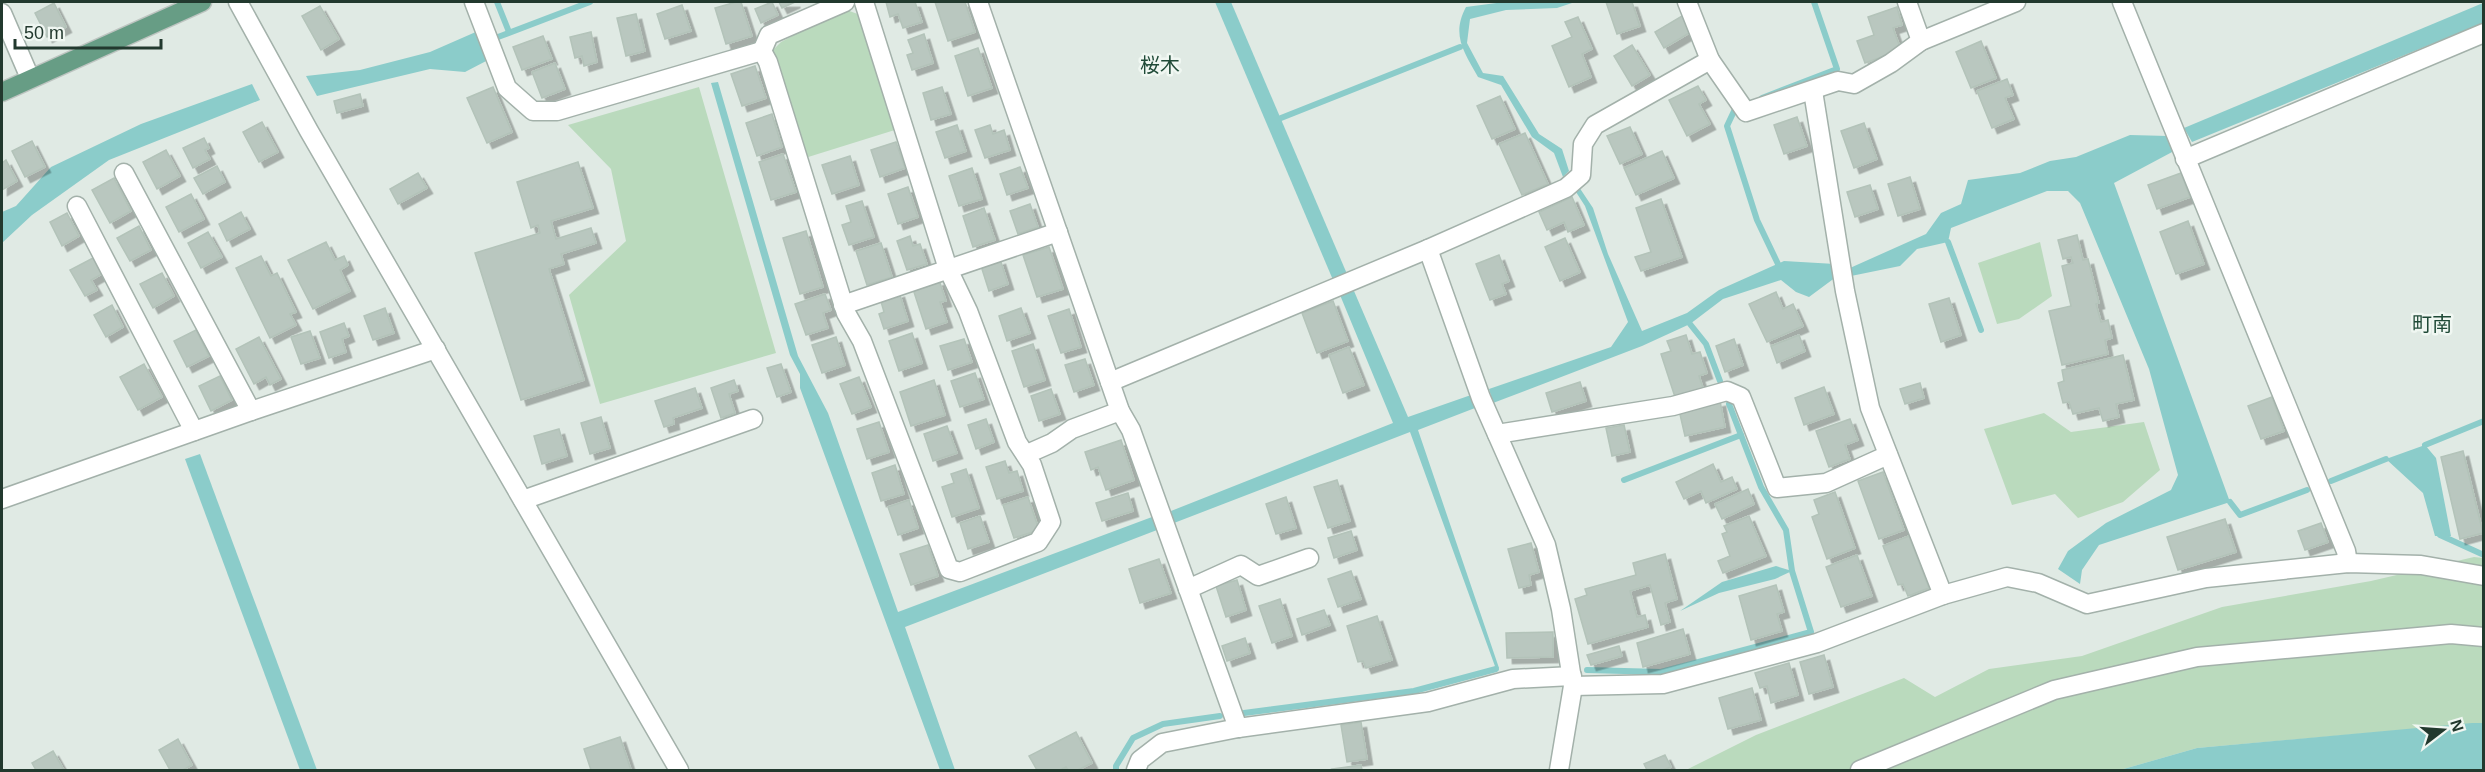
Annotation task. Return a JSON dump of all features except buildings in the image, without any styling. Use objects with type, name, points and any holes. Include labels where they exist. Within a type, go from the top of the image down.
[{"type":"main road","points":[[2,92],[202,2]]},
{"type":"street","points":[[238,2],[309,131],[679,771]]},
{"type":"street","points":[[474,2],[507,88],[533,111],[557,111],[762,51]]},
{"type":"street","points":[[762,51],[769,35],[845,2]]},
{"type":"street","points":[[762,51],[768,62],[843,305],[862,341],[949,569],[960,572],[1038,542],[1051,522],[1027,454],[1017,442],[968,311],[948,269],[864,2]]},
{"type":"street","points":[[978,2],[1120,411],[1131,430],[1238,728]]},
{"type":"street","points":[[1687,2],[1710,60],[1746,112],[1838,81],[1854,84],[1891,63],[1921,41],[2016,2]]},
{"type":"street","points":[[1907,2],[1921,41]]},
{"type":"street","points":[[2122,2],[2346,551],[2348,562]]},
{"type":"street","points":[[2,13],[30,78]]},
{"type":"street","points":[[2185,159],[2484,33]]},
{"type":"street","points":[[1110,382],[1428,249],[1566,188],[1581,175],[1582,144],[1595,125],[1710,60]]},
{"type":"street","points":[[1813,91],[1845,291],[1870,408],[1943,595]]},
{"type":"street","points":[[124,173],[251,411]]},
{"type":"street","points":[[77,206],[194,431]]},
{"type":"street","points":[[843,305],[1058,232]]},
{"type":"street","points":[[1428,249],[1480,398],[1545,545],[1561,609],[1572,681],[1558,771]]},
{"type":"street","points":[[2,499],[251,411],[436,349]]},
{"type":"street","points":[[1497,434],[1673,406],[1727,391],[1741,397],[1777,488],[1826,483],[1888,455]]},
{"type":"street","points":[[1027,454],[1052,443],[1072,429],[1120,411]]},
{"type":"street","points":[[523,500],[753,419]]},
{"type":"street","points":[[1188,589],[1241,565],[1258,576],[1309,558]]},
{"type":"street","points":[[1136,771],[1140,760],[1162,743],[1238,728],[1428,702],[1513,679],[1663,684],[1816,643],[1943,595],[2007,578],[2038,583],[2087,604],[2206,578],[2348,562],[2421,565],[2484,576]]},
{"type":"street","points":[[1860,771],[2054,690],[2197,657],[2451,634],[2484,637]]},
{"type":"green space","points":[[844,9],[863,16],[898,129],[805,158],[772,51],[781,42]]},
{"type":"green space","points":[[699,87],[776,353],[600,404],[569,295],[626,241],[611,169],[568,125]]},
{"type":"green space","points":[[2040,242],[2052,296],[2019,319],[1997,324],[1978,263]]},
{"type":"green space","points":[[2044,413],[2071,432],[2144,422],[2160,470],[2123,502],[2078,518],[2055,494],[2012,505],[1984,429]]},
{"type":"green space","points":[[2474,557],[2483,558],[2483,723],[2197,748],[2120,770],[1686,770],[1756,735],[1904,678],[1935,697],[1989,669],[2082,656],[2222,607],[2371,581]]},
{"type":"water","points":[[1215,2],[1231,2],[1347,274],[1333,280]]},
{"type":"water","points":[[1504,2],[1575,2],[1557,8],[1506,10],[1470,19],[1467,43],[1483,73],[1503,76],[1539,134],[1562,149],[1569,171],[1563,177],[1554,153],[1532,137],[1501,85],[1478,77],[1461,43],[1460,26],[1466,7]]},
{"type":"water","points":[[2483,3],[2483,23],[2192,142],[2184,128]]},
{"type":"water","points":[[478,31],[490,59],[465,72],[430,69],[317,96],[306,76],[360,70],[430,52]]},
{"type":"water","points":[[718,82],[798,356],[828,413],[898,612],[1152,517],[1157,530],[905,627],[955,770],[940,770],[800,388],[800,374],[790,355],[711,83]]},
{"type":"water","points":[[252,84],[260,100],[109,160],[32,215],[2,243],[2,212],[16,206],[51,167],[141,124]]},
{"type":"water","points":[[2130,135],[2168,136],[2174,151],[2114,183],[2230,502],[2099,545],[2082,570],[2080,584],[2058,569],[2068,551],[2106,523],[2171,490],[2178,475],[2149,369],[2080,203],[2068,191],[2047,191],[1951,228],[1948,242],[1917,249],[1900,266],[1851,276],[1850,268],[1926,234],[1941,213],[1961,204],[1968,180],[2020,173],[2050,161],[2076,157]]},
{"type":"water","points":[[1579,187],[1593,208],[1608,254],[1642,331],[1687,313],[1719,290],[1784,261],[1835,264],[1836,277],[1809,297],[1796,292],[1781,280],[1723,299],[1690,324],[1642,346],[1493,403],[1489,389],[1611,347],[1628,322],[1585,206],[1576,192]]},
{"type":"water","points":[[1354,291],[1408,417],[1471,395],[1475,408],[1418,430],[1499,668],[1496,669],[1410,432],[1174,523],[1171,511],[1393,423],[1340,295]]},
{"type":"water","points":[[2425,445],[2436,458],[2451,536],[2435,536],[2423,493],[2386,459]]},
{"type":"water","points":[[200,454],[317,770],[300,770],[185,459]]},
{"type":"water","points":[[1776,566],[1792,571],[1775,579],[1719,593],[1680,611],[1722,582]]},
{"type":"water","points":[[2483,723],[2483,770],[2120,770],[2197,748]]},
{"type":"waterway","points":[[497,2],[509,32]]},
{"type":"waterway","points":[[498,37],[590,2]]},
{"type":"waterway","points":[[1762,98],[1837,69],[1814,2]]},
{"type":"waterway","points":[[1281,118],[1460,47]]},
{"type":"waterway","points":[[1735,109],[1727,126],[1757,220],[1778,264]]},
{"type":"waterway","points":[[1948,242],[1981,330]]},
{"type":"waterway","points":[[1690,324],[1706,344],[1720,381]]},
{"type":"waterway","points":[[1587,670],[1661,672],[1811,632],[1792,571],[1786,530],[1761,487],[1729,404]]},
{"type":"waterway","points":[[2425,445],[2484,421]]},
{"type":"waterway","points":[[1624,480],[1741,435]]},
{"type":"waterway","points":[[2331,481],[2386,459]]},
{"type":"waterway","points":[[2230,502],[2240,515],[2307,490]]},
{"type":"waterway","points":[[2440,535],[2484,555]]},
{"type":"waterway","points":[[1244,713],[1414,691],[1496,669]]},
{"type":"waterway","points":[[1116,770],[1116,766],[1133,738],[1163,724],[1220,716]]},
{"type":"district","name":"桜木","points":[[1160,65]]},
{"type":"district","name":"町南","points":[[2432,324]]}]
